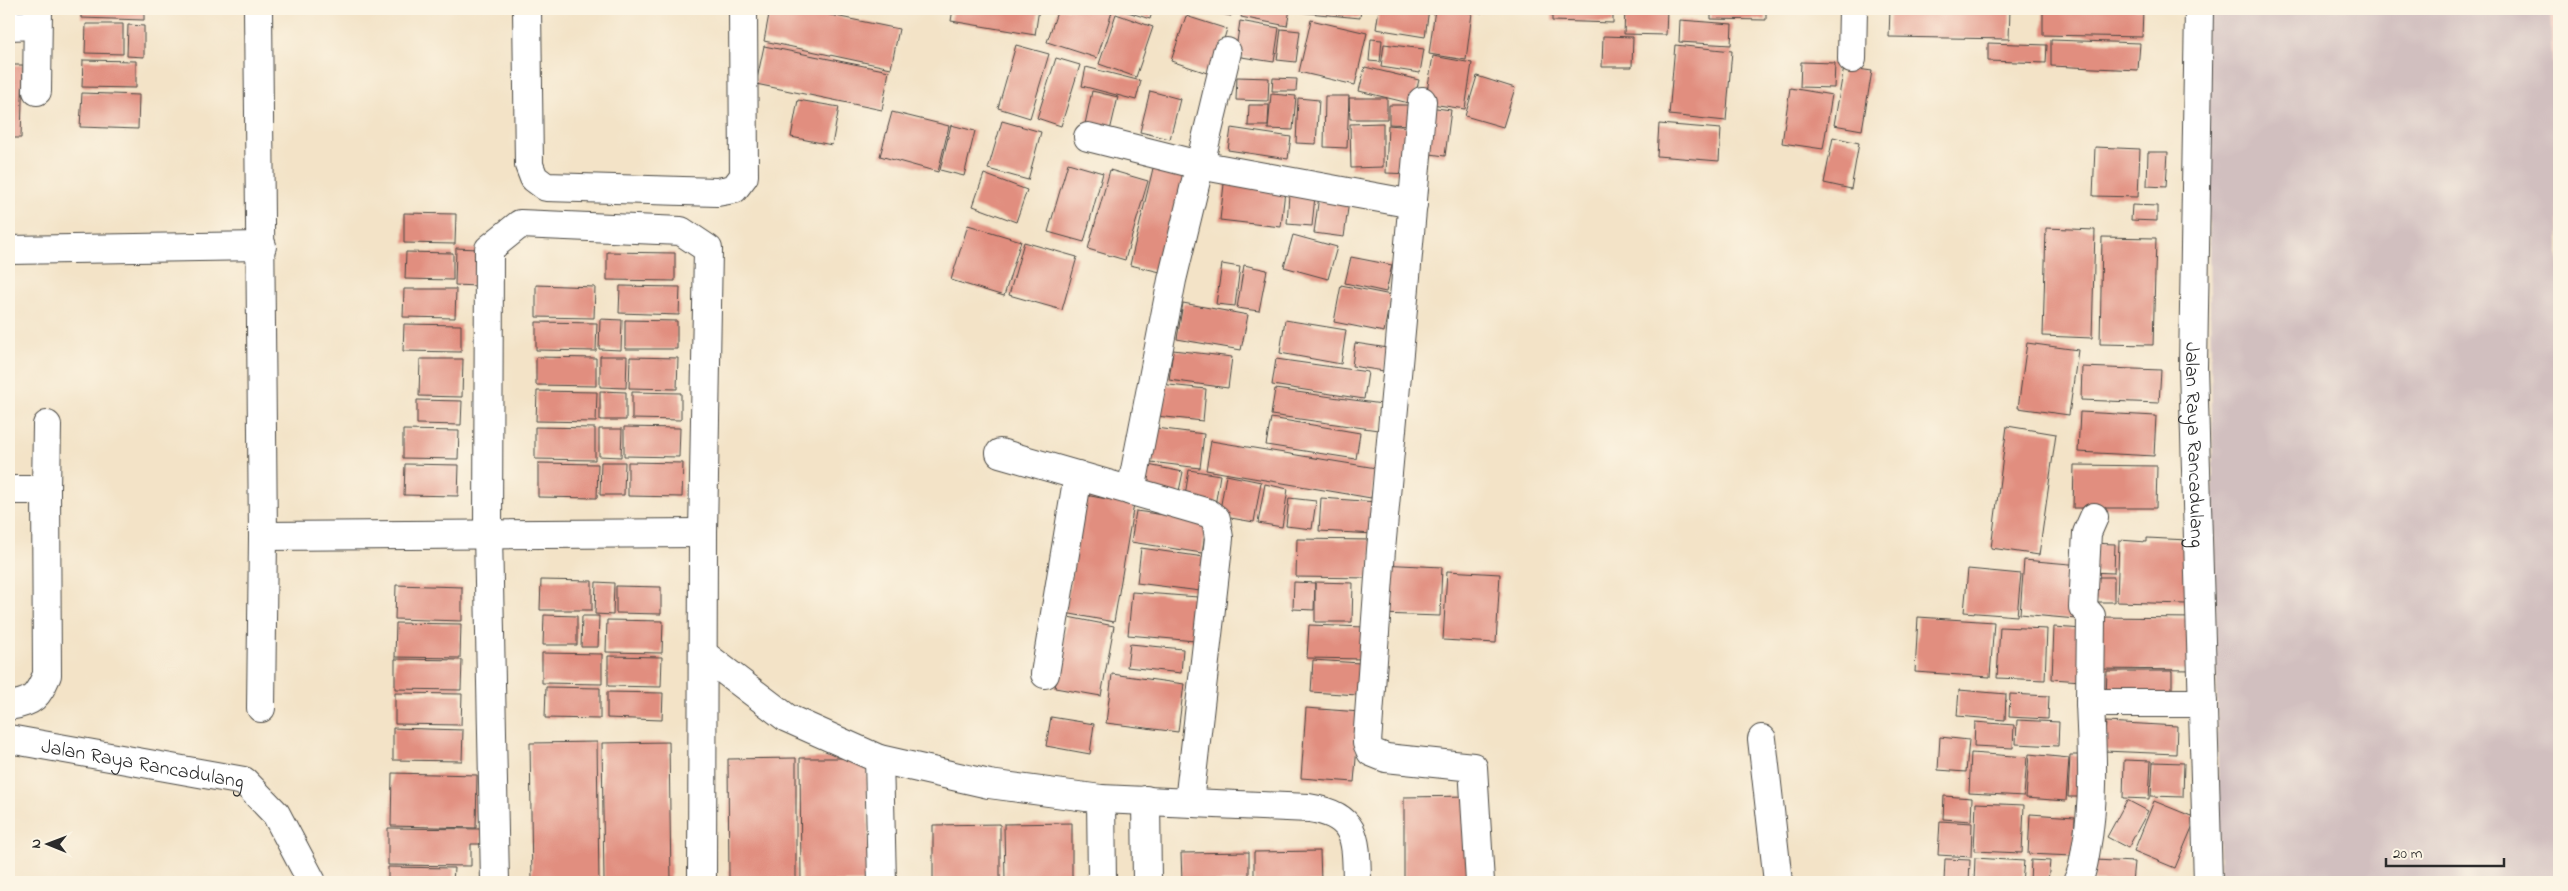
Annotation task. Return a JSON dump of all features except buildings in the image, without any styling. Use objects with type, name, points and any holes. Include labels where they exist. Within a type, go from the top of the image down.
[{"type":"street","points":[[258,9],[262,246],[263,536],[261,708]]},
{"type":"street","points":[[527,9],[529,165],[534,178],[546,186],[717,192],[734,189],[744,176],[743,9]]},
{"type":"street","points":[[1852,59],[1853,9]]},
{"type":"street","name":"Jalan Raya Rancadulang","points":[[2199,9],[2193,367],[2208,882]]},
{"type":"street","points":[[9,26],[37,17],[37,91]]},
{"type":"street","points":[[1131,491],[1162,331],[1199,165],[1227,52]]},
{"type":"street","points":[[1422,101],[1381,550],[1367,743],[1371,752],[1386,758],[1473,767],[1480,882]]},
{"type":"street","points":[[1088,137],[1199,165],[1413,204]]},
{"type":"street","points":[[495,882],[488,533],[489,249],[520,224],[681,231],[708,249],[703,533],[702,882]]},
{"type":"street","points":[[9,250],[262,246]]},
{"type":"street","points":[[9,706],[23,704],[38,696],[47,675],[47,425]]},
{"type":"street","points":[[1000,453],[1208,513],[1216,520],[1219,528],[1206,664],[1189,802]]},
{"type":"street","points":[[1045,674],[1078,475]]},
{"type":"street","points":[[9,490],[46,490]]},
{"type":"street","points":[[2077,882],[2081,875],[2089,830],[2093,766],[2090,703],[2090,616],[2084,607],[2087,533],[2094,516]]},
{"type":"street","points":[[263,536],[703,533]]},
{"type":"street","points":[[703,654],[787,718],[879,759],[990,784],[1102,799],[1189,802],[1330,811],[1346,822],[1356,844],[1357,882]]},
{"type":"street","points":[[2090,703],[2202,702]]},
{"type":"street","name":"Jalan Raya Rancadulang","points":[[9,739],[244,781],[276,814],[312,882]]},
{"type":"street","points":[[1762,739],[1778,882]]},
{"type":"street","points":[[879,759],[882,882]]},
{"type":"street","points":[[1102,799],[1102,882]]},
{"type":"street","points":[[1146,800],[1147,882]]},
{"type":"shaded area","points":[[2205,9],[2550,9],[2559,242],[2559,882],[2220,882]]},
{"type":"shaded area","points":[[2550,9],[2559,9],[2559,242]]}]
